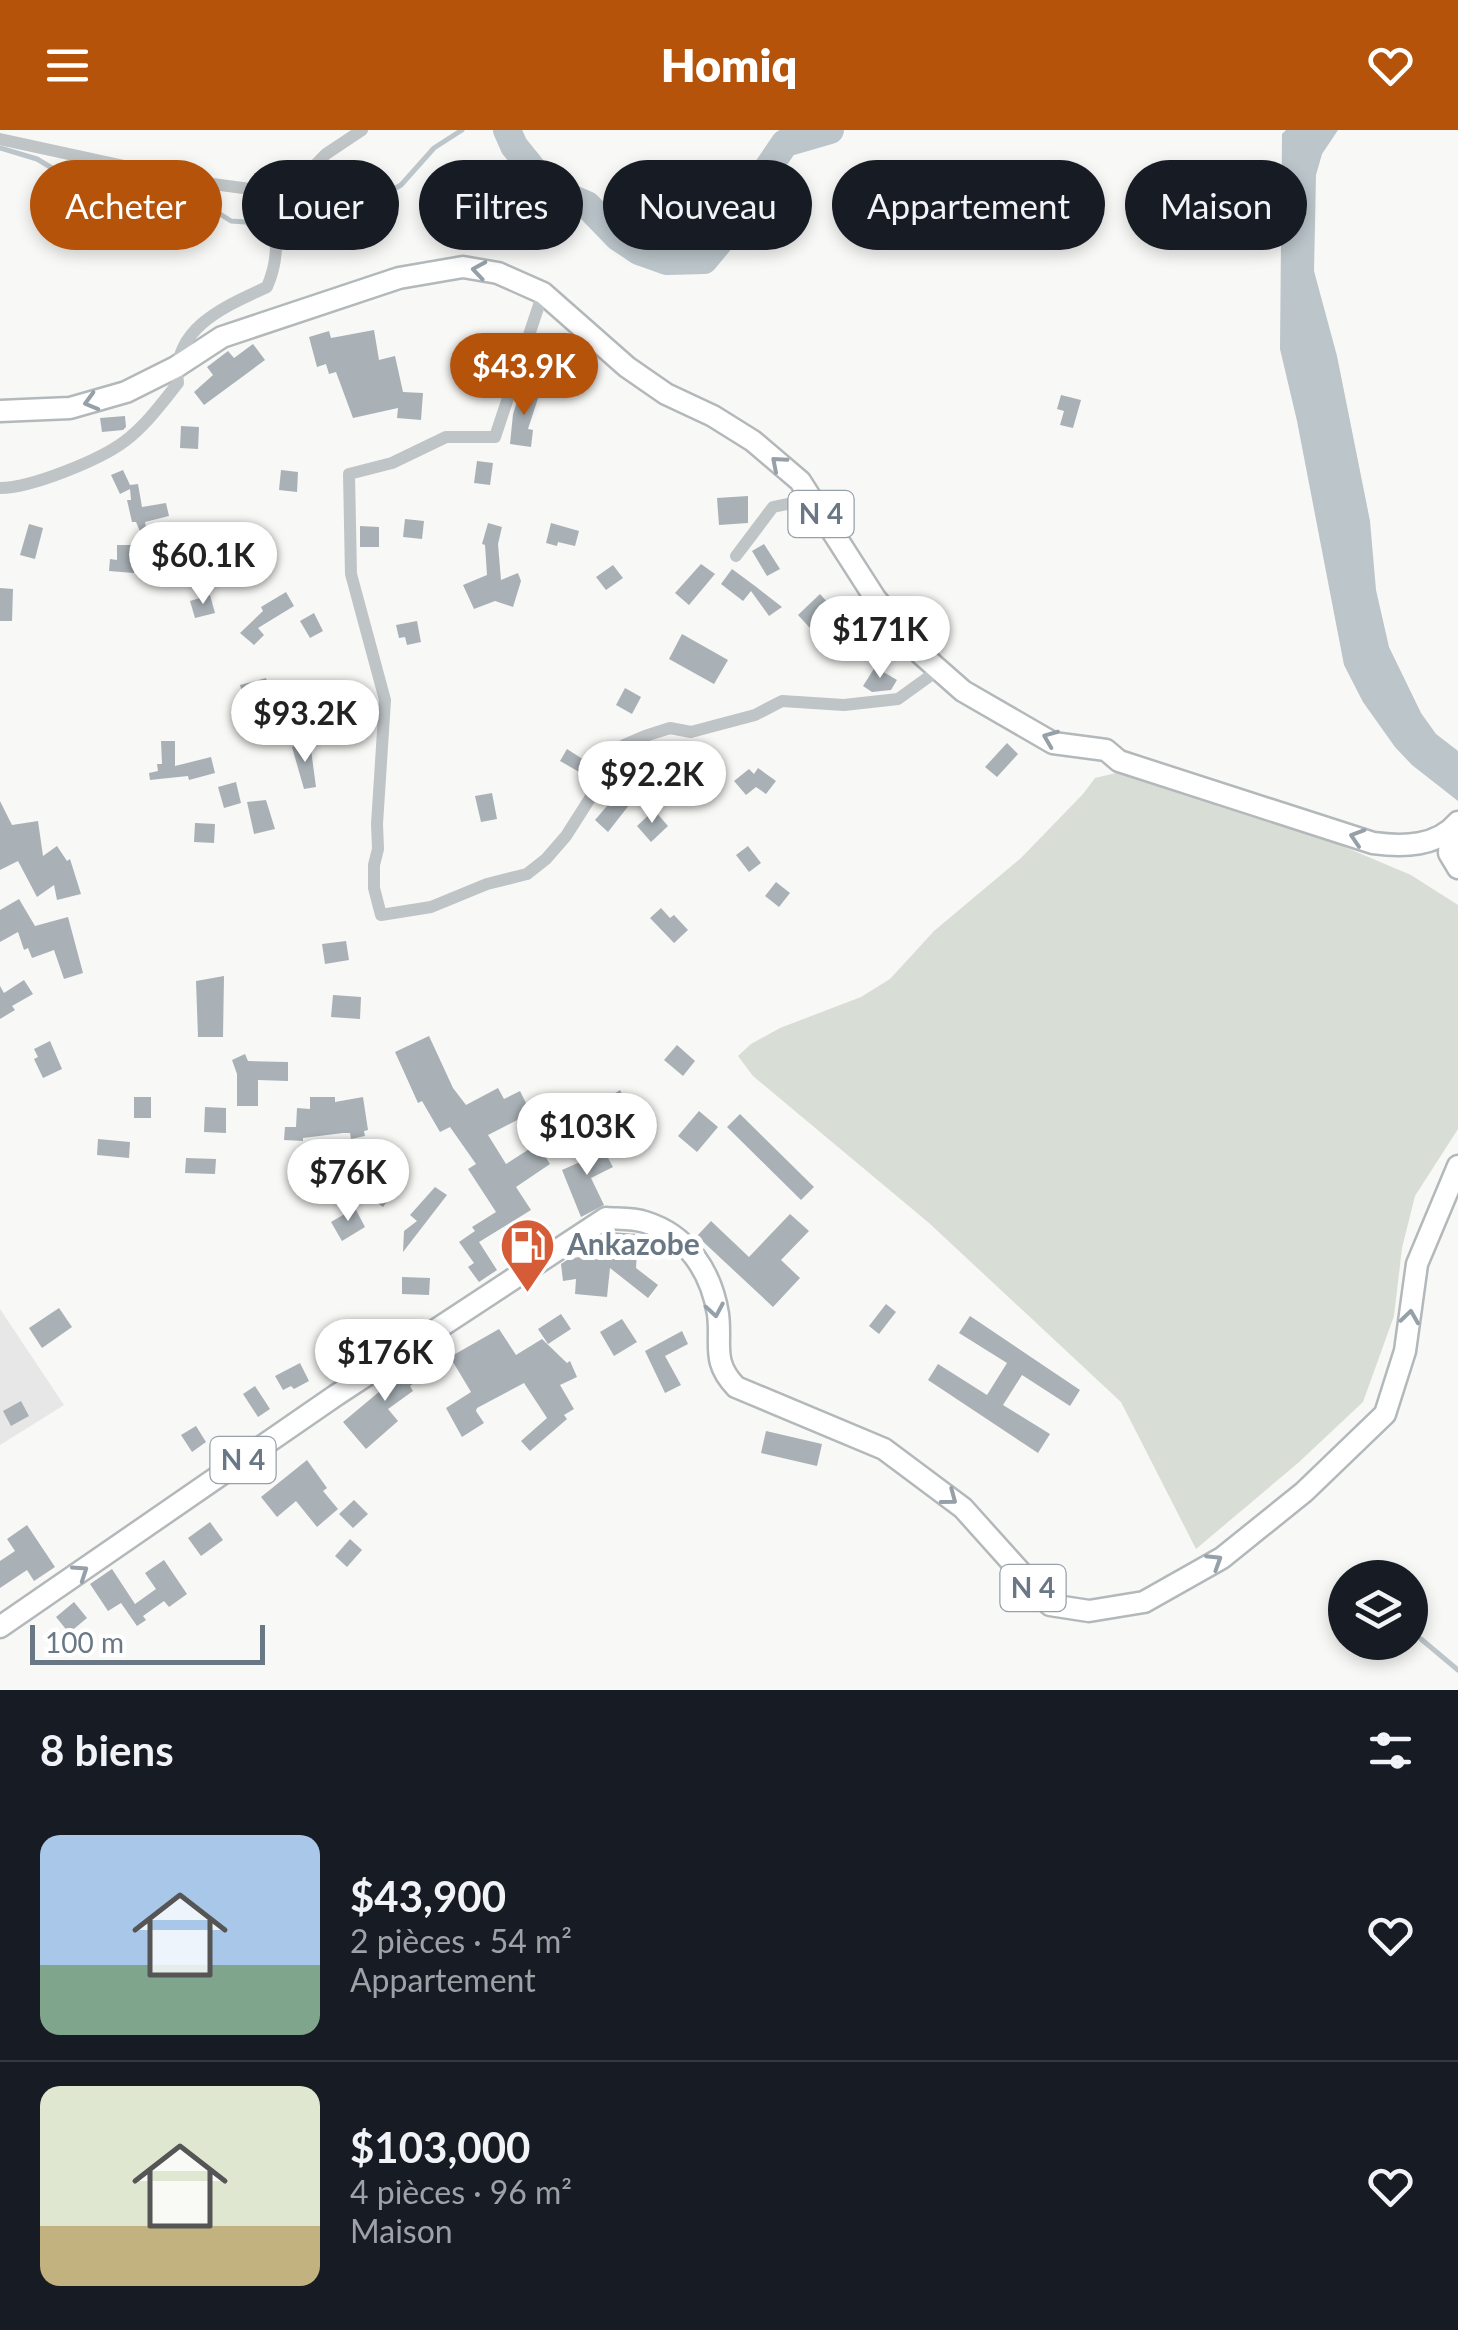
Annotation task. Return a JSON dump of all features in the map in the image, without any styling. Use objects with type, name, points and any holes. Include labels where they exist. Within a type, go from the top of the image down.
[{"type":"main road","name":"N 4","points":[[0,412],[70,408],[126,392],[176,367],[222,337],[347,294],[423,273],[464,267],[498,274],[543,294],[627,367],[666,394],[753,441],[800,481],[875,598],[921,654],[964,691],[1052,743],[1106,750],[1119,761],[1374,843],[1412,845],[1454,826]]},
{"type":"main road","name":"N 4","points":[[1454,826],[1449,853],[1458,868]]},
{"type":"main road","name":"N 4","points":[[0,1626],[335,1396],[606,1218],[643,1221],[660,1229],[678,1238],[704,1266],[718,1314],[719,1359],[725,1375],[736,1387],[884,1449],[963,1508],[1050,1604],[1089,1611],[1144,1602],[1222,1558],[1304,1492],[1385,1414],[1406,1351],[1417,1264],[1458,1166]]},
{"type":"street","points":[[320,160],[362,130]]},
{"type":"street","points":[[0,140],[242,188]]},
{"type":"street","points":[[0,488],[44,480],[123,443],[152,417],[178,383],[176,367],[188,338],[212,312],[267,287],[277,250]]},
{"type":"street","points":[[543,294],[495,438],[446,437],[392,463],[349,474],[351,574],[385,700],[374,888],[381,915],[431,908],[487,884],[527,874],[566,836],[624,745],[670,728],[690,732],[755,715],[782,701],[844,704],[898,699],[940,668]]},
{"type":"street","points":[[736,556],[773,507],[811,499]]},
{"type":"shaded area","points":[[1286,130],[1338,130],[1322,154],[1316,175],[1314,271],[1337,356],[1370,521],[1376,590],[1389,647],[1421,713],[1436,734],[1458,751],[1458,801],[1395,747],[1363,702],[1344,665],[1280,349],[1281,250],[1307,250],[1307,160],[1282,160],[1282,134]]},
{"type":"shaded area","points":[[1137,768],[1411,875],[1458,905],[1458,1129],[1415,1196],[1402,1248],[1394,1316],[1363,1402],[1196,1549],[1121,1402],[929,1223],[753,1076],[738,1056],[780,1028],[861,997],[890,979],[934,931],[1021,858],[1095,778]]},
{"type":"shaded area","points":[[0,1309],[64,1405],[0,1445]]},
{"type":"building","points":[[374,330],[379,360],[395,356],[403,392],[423,393],[421,420],[397,418],[398,408],[353,418],[336,372],[329,374],[326,364],[317,367],[309,337],[329,331],[331,338]]},
{"type":"building","points":[[253,344],[265,360],[204,405],[194,392],[213,375],[207,367],[228,351],[234,358]]},
{"type":"building","points":[[522,387],[540,392],[528,429],[533,430],[531,447],[510,444],[513,414]]},
{"type":"building","points":[[1061,395],[1081,400],[1073,428],[1060,425],[1064,411],[1057,409]]},
{"type":"building","points":[[125,416],[123,430],[102,432],[100,418]]},
{"type":"building","points":[[181,426],[199,427],[198,449],[180,448]]},
{"type":"building","points":[[477,461],[493,463],[490,485],[474,483]]},
{"type":"building","points":[[123,470],[130,485],[138,484],[142,507],[166,503],[169,516],[145,522],[147,534],[142,536],[136,522],[132,522],[127,500],[131,500],[130,489],[120,494],[111,475]]},
{"type":"building","points":[[281,470],[298,472],[297,492],[279,490]]},
{"type":"building","points":[[748,496],[748,523],[719,525],[717,498]]},
{"type":"building","points":[[405,519],[424,521],[422,539],[403,537]]},
{"type":"building","points":[[488,523],[502,527],[498,544],[501,580],[518,573],[521,581],[513,607],[495,601],[474,609],[463,585],[487,575],[482,544]]},
{"type":"building","points":[[551,523],[579,531],[575,546],[546,543]]},
{"type":"building","points":[[29,524],[43,528],[35,559],[20,555]]},
{"type":"building","points":[[360,526],[379,527],[379,547],[360,547]]},
{"type":"building","points":[[764,544],[780,569],[767,576],[752,551]]},
{"type":"building","points":[[117,545],[133,545],[134,573],[109,571],[110,559],[117,560]]},
{"type":"building","points":[[701,564],[715,574],[689,605],[675,593]]},
{"type":"building","points":[[613,565],[623,578],[606,590],[596,577]]},
{"type":"building","points":[[732,569],[782,607],[769,616],[751,591],[743,601],[721,584]]},
{"type":"building","points":[[0,588],[13,589],[12,621],[0,621]]},
{"type":"building","points":[[286,592],[294,606],[258,628],[264,635],[254,645],[240,633],[263,611],[261,607]]},
{"type":"building","points":[[820,594],[855,633],[833,653],[798,615]]},
{"type":"building","points":[[210,595],[215,613],[195,618],[190,601]]},
{"type":"building","points":[[314,613],[323,631],[310,638],[300,621]]},
{"type":"building","points":[[417,621],[421,642],[407,645],[405,637],[399,638],[396,625]]},
{"type":"building","points":[[682,634],[728,660],[714,684],[669,659]]},
{"type":"building","points":[[875,667],[897,680],[891,690],[872,692],[863,686]]},
{"type":"building","points":[[266,678],[272,697],[246,707],[240,685]]},
{"type":"building","points":[[625,688],[641,697],[632,714],[616,705]]},
{"type":"building","points":[[161,741],[175,741],[175,766],[211,757],[215,773],[189,780],[188,776],[150,780],[149,773],[158,771],[157,764],[162,764]]},
{"type":"building","points":[[310,742],[316,787],[304,789],[292,747]]},
{"type":"building","points":[[1007,743],[1018,754],[997,777],[985,767]]},
{"type":"building","points":[[598,748],[608,751],[588,782],[560,761],[567,749],[592,765]]},
{"type":"building","points":[[758,768],[776,781],[766,794],[756,787],[746,795],[734,781],[749,769],[754,774]]},
{"type":"building","points":[[627,772],[644,786],[608,832],[595,820],[619,792],[615,788]]},
{"type":"building","points":[[236,782],[241,803],[224,808],[218,787]]},
{"type":"building","points":[[492,793],[497,819],[481,822],[475,796]]},
{"type":"building","points":[[266,800],[275,829],[254,834],[247,802]]},
{"type":"building","points":[[0,801],[12,825],[38,821],[43,856],[57,846],[67,861],[70,859],[81,894],[57,900],[54,885],[37,897],[18,861],[0,870]]},
{"type":"building","points":[[654,810],[668,826],[651,842],[637,826]]},
{"type":"building","points":[[195,823],[215,824],[214,843],[194,842]]},
{"type":"building","points":[[748,846],[761,863],[749,872],[736,855]]},
{"type":"building","points":[[776,882],[790,893],[779,907],[765,896]]},
{"type":"building","points":[[19,899],[35,926],[68,917],[83,973],[64,979],[54,950],[32,958],[28,948],[24,950],[18,932],[0,942],[0,910]]},
{"type":"building","points":[[661,908],[688,930],[674,943],[650,918]]},
{"type":"building","points":[[346,941],[349,960],[325,964],[322,944]]},
{"type":"building","points":[[224,976],[223,1037],[198,1037],[196,981]]},
{"type":"building","points":[[24,980],[33,994],[12,1006],[15,1010],[0,1019],[0,986],[4,993]]},
{"type":"building","points":[[333,995],[361,997],[360,1019],[331,1017]]},
{"type":"building","points":[[429,1036],[453,1088],[466,1105],[498,1088],[504,1099],[520,1091],[531,1113],[488,1135],[506,1164],[537,1144],[550,1164],[516,1187],[531,1210],[479,1242],[497,1270],[479,1282],[468,1267],[474,1263],[459,1242],[475,1231],[472,1227],[496,1212],[468,1169],[476,1164],[450,1127],[440,1132],[422,1101],[418,1103],[395,1052]]},
{"type":"building","points":[[50,1041],[62,1069],[43,1078],[34,1049]]},
{"type":"building","points":[[677,1045],[695,1061],[683,1076],[664,1060]]},
{"type":"building","points":[[245,1054],[248,1061],[288,1062],[288,1081],[258,1080],[258,1106],[237,1106],[237,1074],[232,1060]]},
{"type":"building","points":[[620,1090],[634,1115],[623,1121],[609,1097]]},
{"type":"building","points":[[134,1097],[151,1097],[151,1118],[134,1118]]},
{"type":"building","points":[[310,1097],[335,1097],[335,1102],[363,1097],[368,1130],[364,1131],[365,1136],[351,1139],[350,1133],[343,1133],[303,1141],[284,1140],[285,1127],[296,1127],[297,1108],[310,1109]]},
{"type":"building","points":[[205,1107],[226,1108],[226,1133],[204,1132]]},
{"type":"building","points":[[699,1111],[718,1127],[697,1152],[678,1136]]},
{"type":"building","points":[[740,1114],[814,1187],[801,1200],[727,1127]]},
{"type":"building","points":[[597,1138],[613,1167],[591,1178],[604,1205],[581,1217],[562,1170],[589,1158],[582,1146]]},
{"type":"building","points":[[98,1139],[130,1142],[129,1158],[97,1155]]},
{"type":"building","points":[[186,1158],[216,1159],[215,1174],[185,1173]]},
{"type":"building","points":[[379,1182],[393,1192],[383,1207],[369,1197]]},
{"type":"building","points":[[435,1187],[447,1195],[403,1252],[404,1231],[417,1221],[410,1215]]},
{"type":"building","points":[[355,1208],[365,1227],[342,1241],[331,1222]]},
{"type":"building","points":[[790,1214],[809,1231],[781,1260],[800,1278],[773,1307],[697,1236],[711,1221],[749,1257]]},
{"type":"building","points":[[610,1232],[638,1234],[636,1268],[658,1285],[648,1298],[610,1268],[607,1297],[575,1294],[576,1279],[563,1281],[561,1264],[570,1258],[592,1256],[587,1247]]},
{"type":"building","points":[[402,1277],[430,1278],[429,1295],[402,1294]]},
{"type":"building","points":[[886,1304],[896,1312],[879,1334],[869,1326]]},
{"type":"building","points":[[59,1308],[72,1327],[42,1348],[29,1328]]},
{"type":"building","points":[[561,1314],[571,1329],[548,1344],[538,1329]]},
{"type":"building","points":[[970,1316],[1080,1390],[1070,1406],[1022,1375],[1003,1405],[1050,1434],[1038,1453],[928,1380],[938,1364],[987,1395],[1007,1363],[959,1333]]},
{"type":"building","points":[[622,1319],[637,1342],[614,1356],[600,1332]]},
{"type":"building","points":[[499,1329],[516,1355],[542,1339],[567,1363],[570,1361],[577,1377],[560,1385],[574,1409],[530,1451],[521,1441],[547,1418],[524,1383],[477,1408],[484,1423],[462,1437],[446,1408],[471,1392],[450,1357]]},
{"type":"building","points":[[682,1331],[688,1344],[665,1356],[681,1385],[665,1393],[645,1351]]},
{"type":"building","points":[[422,1355],[432,1369],[410,1386],[413,1391],[388,1409],[398,1421],[366,1449],[343,1422],[386,1386],[382,1382]]},
{"type":"building","points":[[300,1363],[309,1381],[283,1390],[275,1376]]},
{"type":"building","points":[[255,1386],[270,1409],[258,1417],[243,1394]]},
{"type":"building","points":[[21,1401],[29,1416],[11,1426],[3,1411]]},
{"type":"building","points":[[196,1426],[206,1442],[192,1452],[181,1435]]},
{"type":"building","points":[[766,1431],[822,1444],[817,1466],[761,1453]]},
{"type":"building","points":[[307,1460],[327,1488],[323,1491],[338,1509],[317,1527],[296,1501],[277,1517],[261,1497]]},
{"type":"building","points":[[354,1500],[368,1514],[353,1528],[339,1514]]},
{"type":"building","points":[[210,1522],[223,1540],[201,1556],[188,1538]]},
{"type":"building","points":[[27,1525],[55,1567],[34,1581],[27,1570],[0,1588],[0,1561],[15,1551],[7,1539]]},
{"type":"building","points":[[350,1539],[362,1550],[347,1567],[335,1556]]},
{"type":"building","points":[[164,1560],[187,1594],[169,1607],[164,1601],[143,1616],[146,1620],[137,1626],[121,1603],[108,1611],[90,1584],[112,1569],[135,1604],[156,1589],[145,1573]]},
{"type":"building","points":[[74,1602],[87,1618],[69,1633],[56,1617]]},
{"type":"waterway","points":[[399,186],[434,148],[462,130]]},
{"type":"waterway","points":[[507,130],[514,146],[548,188],[587,205],[618,237],[639,251],[667,261],[704,260],[754,200],[759,181],[785,143],[830,130]]},
{"type":"waterway","points":[[0,148],[37,159],[77,183],[113,193],[134,193],[209,207],[231,221],[242,222]]},
{"type":"waterway","points":[[1428,1645],[1458,1670]]},
{"type":"place","name":"Ankazobe","points":[[528,1294]]}]
